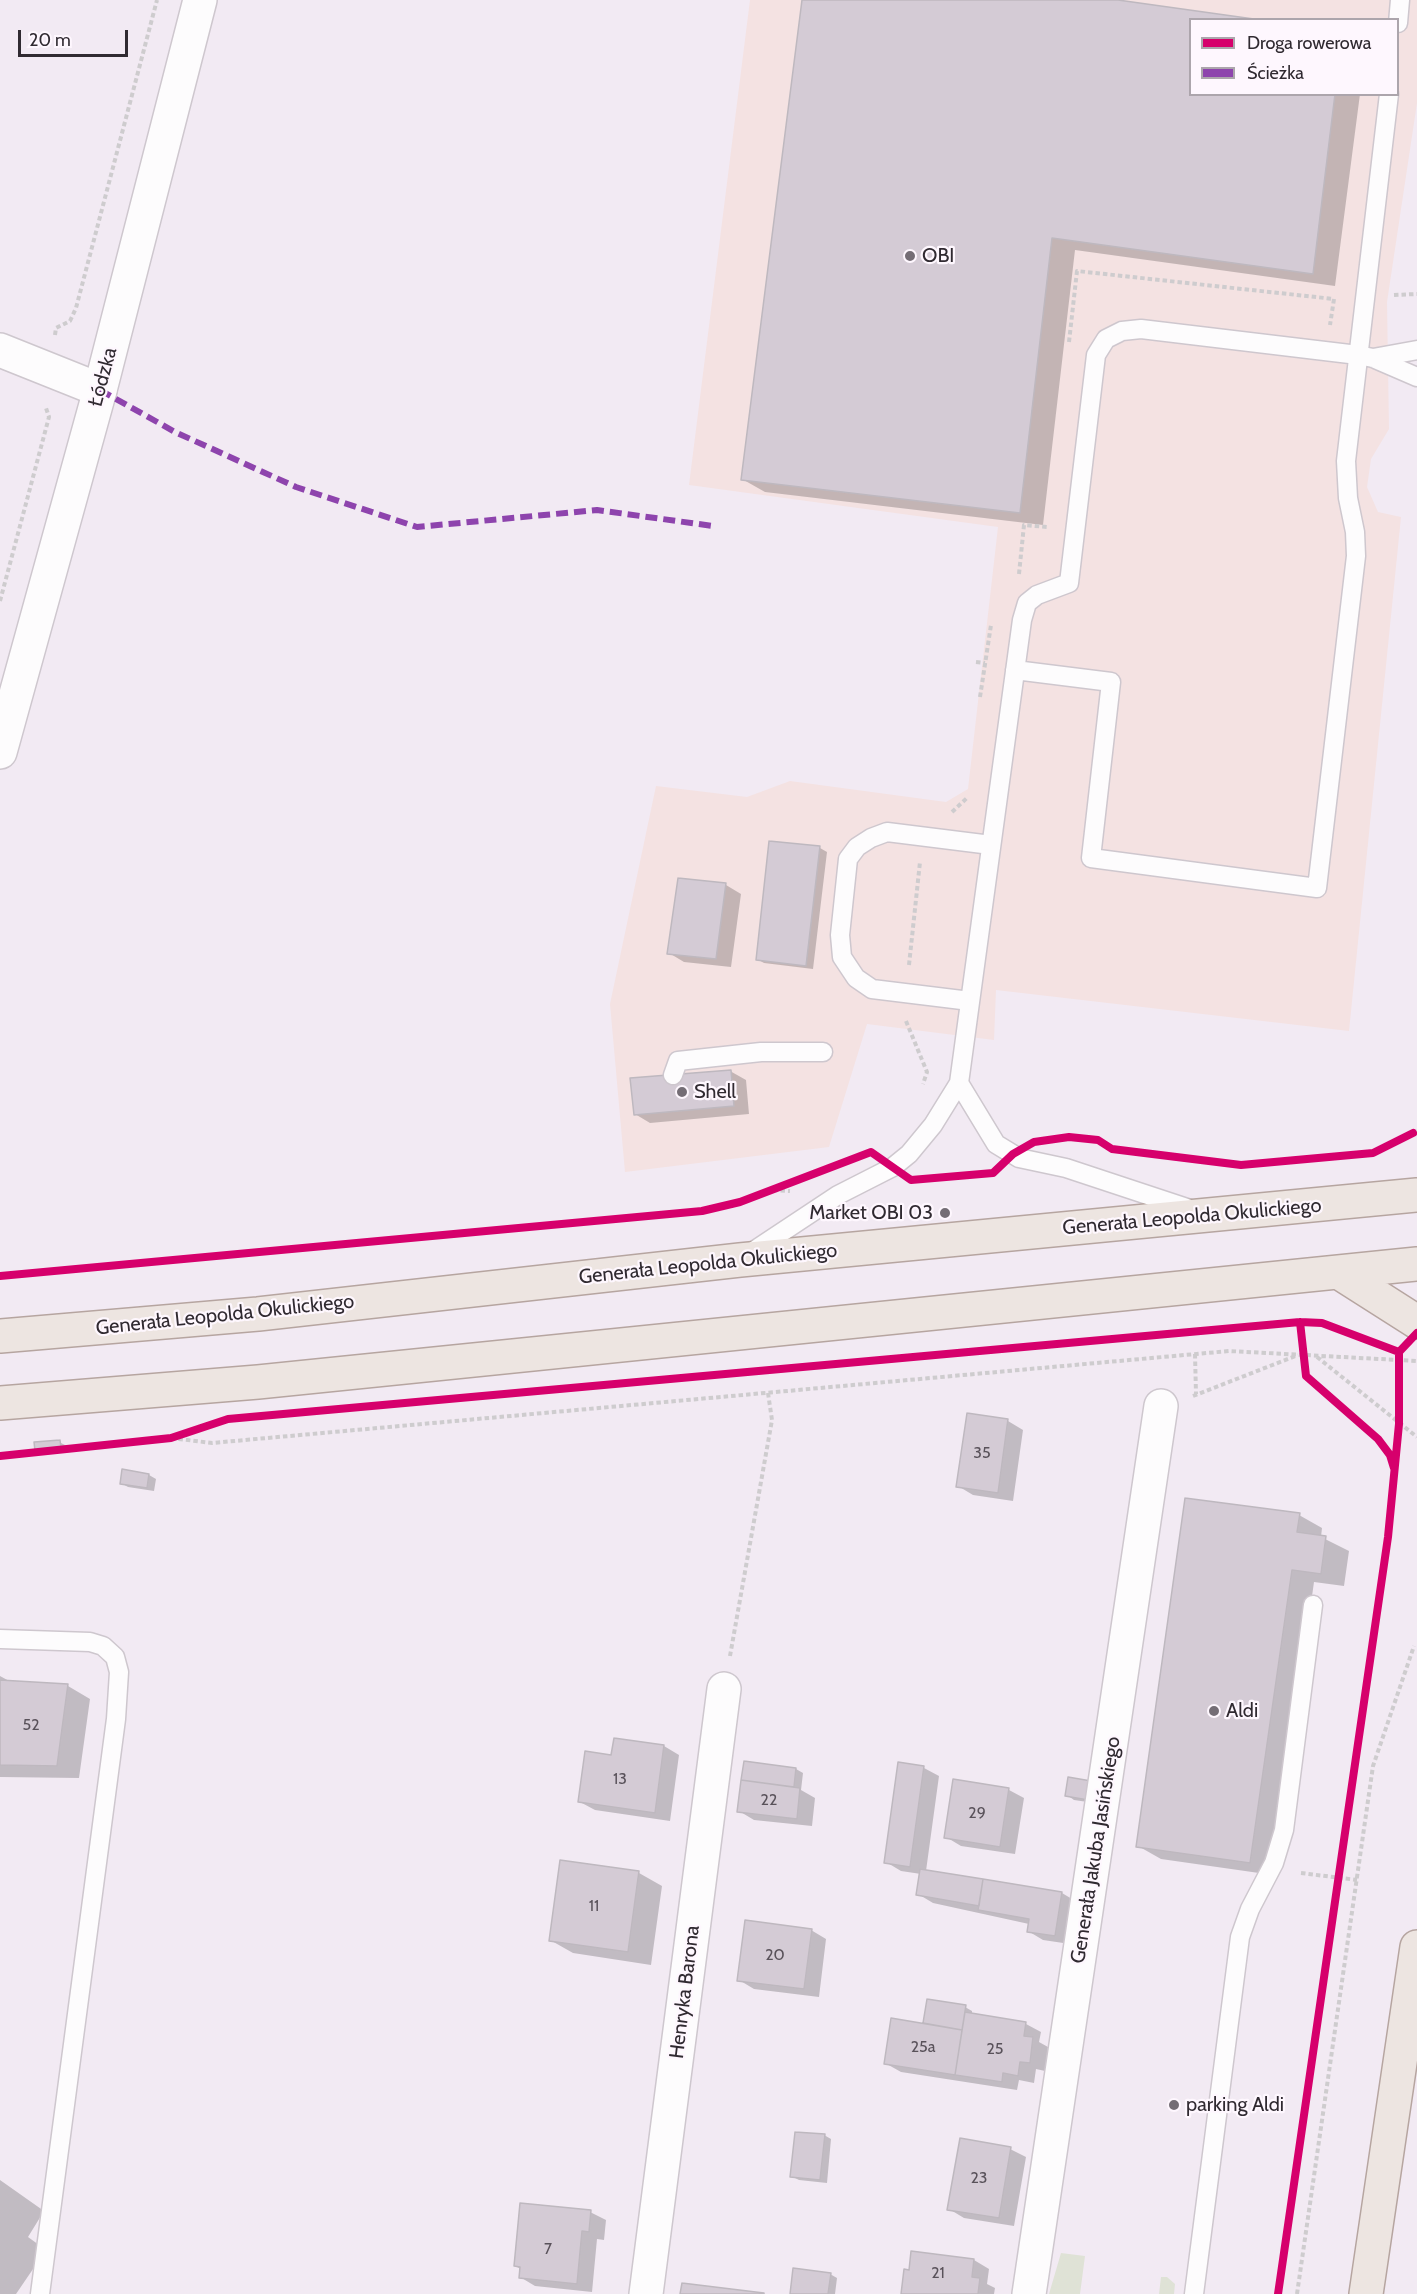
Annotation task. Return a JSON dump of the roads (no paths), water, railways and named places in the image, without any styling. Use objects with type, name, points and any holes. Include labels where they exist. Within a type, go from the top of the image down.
[{"type":"main road","name":"Generała Leopolda Okulickiego","points":[[0,1336],[258,1314],[740,1260],[1417,1196]]},
{"type":"main road","points":[[0,1404],[258,1382],[961,1309],[1340,1274],[1417,1264]]},
{"type":"main road","points":[[1340,1274],[1417,1322]]},
{"type":"main road","points":[[1366,2294],[1417,1947]]},
{"type":"street","name":"Łódzka","points":[[0,752],[100,390],[200,0]]},
{"type":"street","points":[[0,350],[100,390]]},
{"type":"street","name":"Generała Jakuba Jasińskiego","points":[[1029,2294],[1161,1406]]},
{"type":"street","name":"Henryka Barona","points":[[646,2294],[724,1689]]},
{"type":"lane","points":[[1398,18],[1400,0]]},
{"type":"lane","points":[[1015,670],[1111,682],[1091,858],[1317,888],[1356,556],[1355,532],[1348,498],[1346,462],[1366,357],[1389,96]]},
{"type":"lane","points":[[740,1260],[838,1195],[893,1167],[909,1154],[933,1125],[959,1083],[1022,620],[1027,603],[1037,595],[1069,583],[1096,355],[1106,339],[1122,331],[1141,329],[1366,357],[1417,377]]},
{"type":"lane","points":[[1366,357],[1417,350]]},
{"type":"lane","points":[[970,1002],[872,989],[856,978],[842,957],[840,935],[848,859],[857,848],[871,838],[887,832],[991,845]]},
{"type":"lane","points":[[673,1075],[678,1061],[761,1052],[823,1052]]},
{"type":"lane","points":[[959,1083],[996,1144],[1019,1158],[1066,1168],[1209,1215]]},
{"type":"lane","points":[[1194,2294],[1240,1937],[1250,1909],[1274,1863],[1284,1830],[1313,1605]]},
{"type":"lane","points":[[0,1639],[90,1642],[104,1646],[116,1657],[119,1672],[116,1719],[40,2294]]},
{"type":"place","name":"OBI","points":[[910,256]]},
{"type":"place","name":"Shell","points":[[682,1092]]},
{"type":"place","name":"Market OBI 03","points":[[945,1213]]},
{"type":"place","name":"Aldi","points":[[1214,1711]]},
{"type":"place","name":"parking Aldi","points":[[1174,2105]]}]
